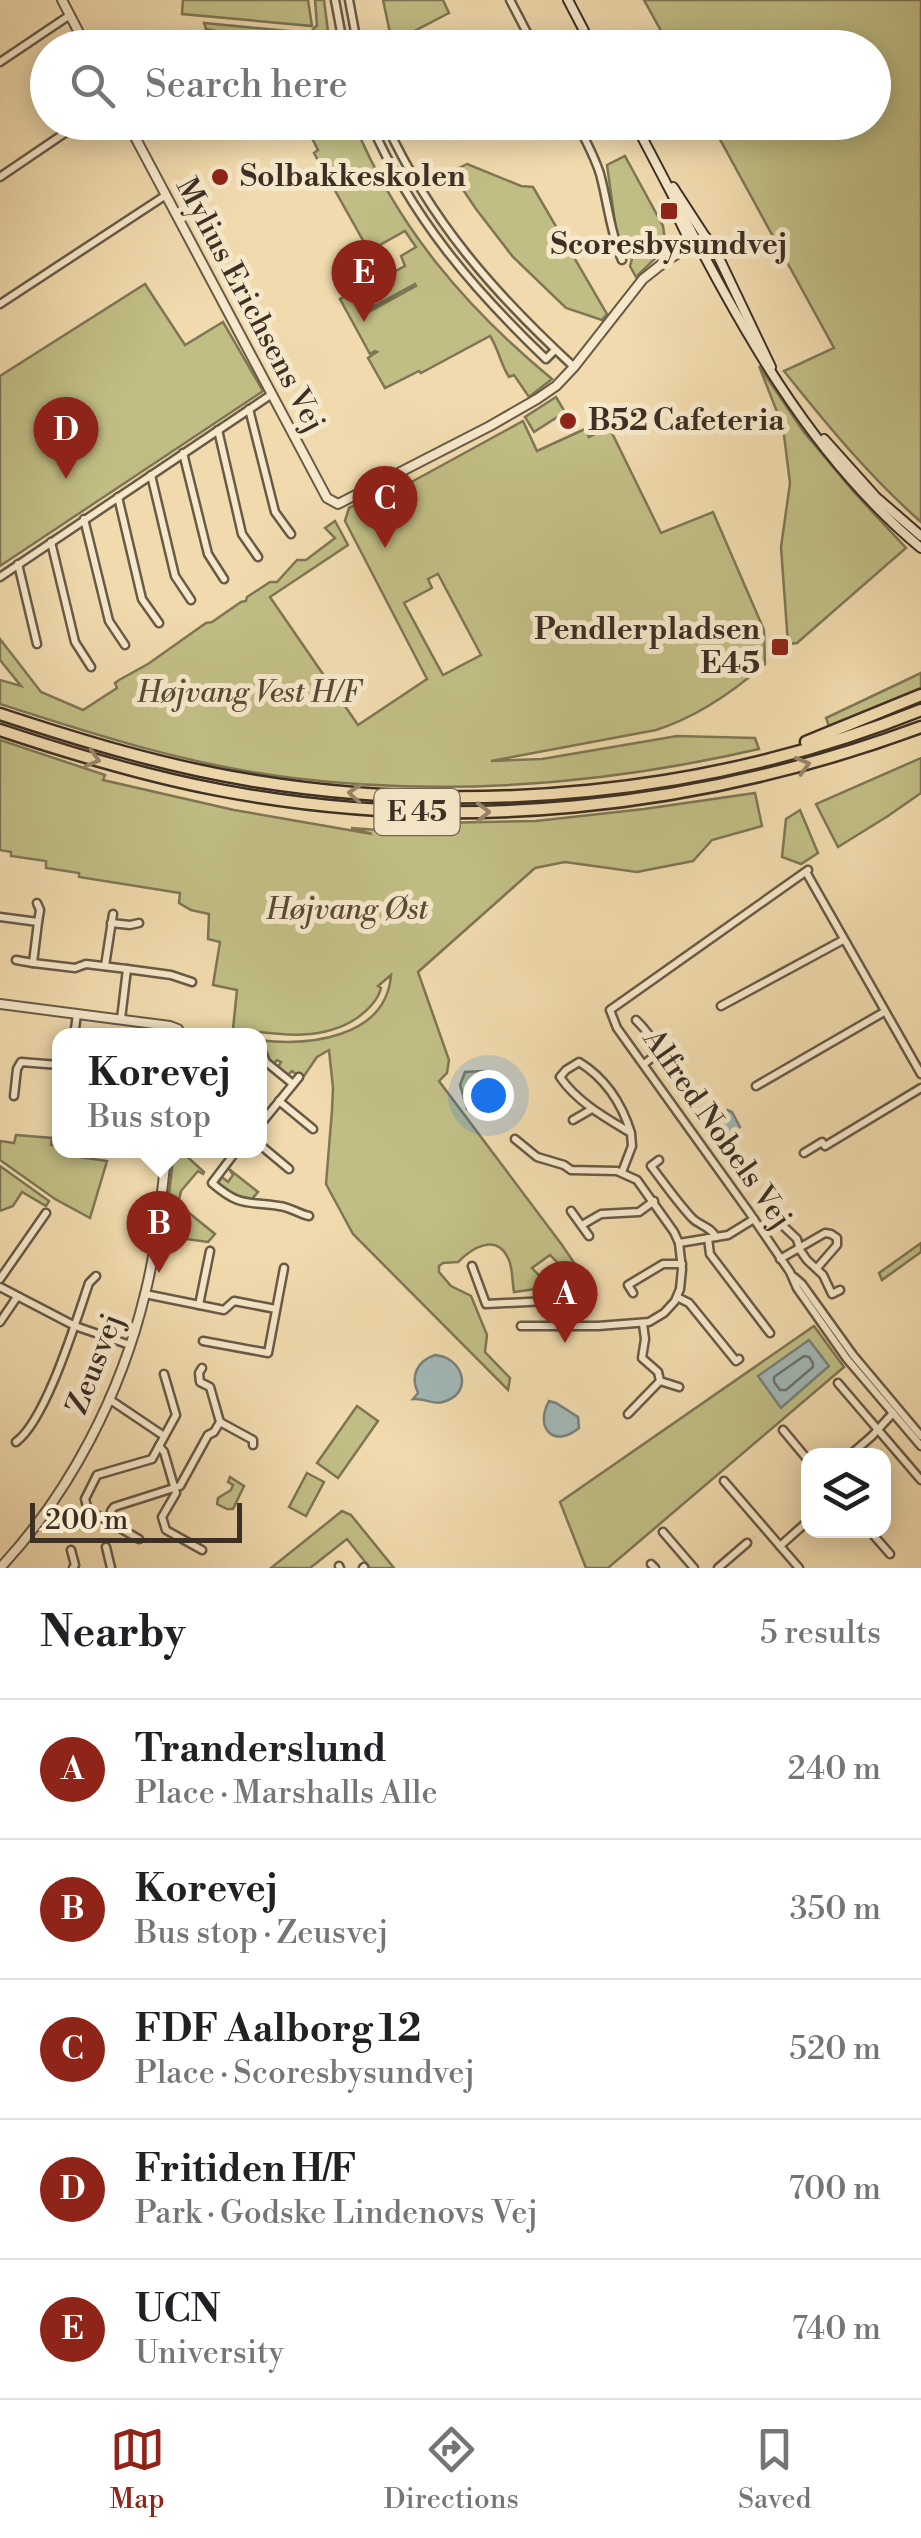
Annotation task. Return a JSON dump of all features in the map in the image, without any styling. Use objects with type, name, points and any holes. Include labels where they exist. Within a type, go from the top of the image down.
[{"type":"highway","points":[[557,794],[762,754],[810,740],[921,695]]},
{"type":"highway","name":"E 45","points":[[0,714],[154,760],[265,783],[422,797],[505,797],[637,785],[762,761],[921,710]]},
{"type":"highway","name":"E 45","points":[[0,730],[110,764],[221,790],[305,804],[423,812],[536,810],[701,790],[776,773],[921,730]]},
{"type":"street","points":[[62,0],[78,30]]},
{"type":"street","points":[[335,0],[341,30]]},
{"type":"street","points":[[349,0],[355,30]]},
{"type":"street","points":[[510,0],[526,30]]},
{"type":"street","points":[[568,0],[584,30]]},
{"type":"street","points":[[48,30],[70,15]]},
{"type":"street","points":[[0,62],[30,42]]},
{"type":"street","points":[[0,176],[54,140]]},
{"type":"street","name":"Mylius Erichsens Vej","points":[[137,140],[327,498],[338,504],[537,399],[574,366]]},
{"type":"street","points":[[379,140],[406,193],[449,256],[499,314],[546,359],[555,350]]},
{"type":"street","points":[[394,140],[418,186],[460,248],[508,305],[574,366],[638,284],[702,240]]},
{"type":"street","points":[[586,140],[600,174],[609,222],[622,260]]},
{"type":"street","points":[[644,140],[751,321],[772,367],[817,430],[876,497],[921,536]]},
{"type":"street","points":[[656,163],[687,236],[686,248]]},
{"type":"street","points":[[406,193],[418,186]]},
{"type":"street","points":[[0,304],[166,195]]},
{"type":"street","points":[[702,240],[758,354],[786,396],[859,488],[921,548]]},
{"type":"street","points":[[449,256],[460,248]]},
{"type":"street","points":[[499,314],[508,305]]},
{"type":"street","points":[[0,577],[272,394]]},
{"type":"street","points":[[248,409],[275,512],[291,534]]},
{"type":"street","points":[[218,430],[242,534],[258,557]]},
{"type":"street","points":[[184,453],[208,554],[224,579]]},
{"type":"street","points":[[150,475],[175,576],[191,600]]},
{"type":"street","points":[[118,496],[142,599],[159,622]]},
{"type":"street","points":[[84,520],[109,622],[125,645]]},
{"type":"street","points":[[51,542],[75,642],[91,667]]},
{"type":"street","points":[[18,564],[37,644]]},
{"type":"street","name":"Alfred Nobels Vej","points":[[843,940],[807,871],[610,1010],[617,1028],[754,1219],[790,1272],[796,1288],[847,1358],[921,1436]]},
{"type":"street","points":[[33,962],[40,910],[36,903]]},
{"type":"street","points":[[0,917],[38,922]]},
{"type":"street","points":[[105,966],[112,918],[130,926],[139,923]]},
{"type":"street","points":[[721,1006],[843,940],[921,1074]]},
{"type":"street","points":[[16,960],[76,968],[86,964],[105,966],[171,975],[192,982]]},
{"type":"street","points":[[121,1020],[127,969]]},
{"type":"street","points":[[0,1004],[175,1028]]},
{"type":"street","points":[[756,1086],[884,1012]]},
{"type":"street","points":[[75,1028],[76,1014]]},
{"type":"street","points":[[636,1020],[692,1094]]},
{"type":"street","points":[[644,1064],[662,1050]]},
{"type":"street","points":[[14,1096],[21,1062],[52,1064]]},
{"type":"street","points":[[622,1172],[632,1146],[631,1133],[626,1117],[610,1088],[578,1062],[566,1070],[560,1077],[565,1085],[592,1109],[631,1133]]},
{"type":"street","points":[[267,1063],[293,1084]]},
{"type":"street","points":[[267,1110],[299,1077]]},
{"type":"street","points":[[804,1153],[822,1142],[825,1146],[921,1088]]},
{"type":"street","points":[[279,1101],[313,1129]]},
{"type":"street","points":[[573,1120],[592,1109]]},
{"type":"street","points":[[515,1139],[537,1157],[572,1170],[609,1170],[637,1180],[679,1244],[682,1264],[677,1297],[664,1313],[643,1324],[521,1326]]},
{"type":"street","points":[[267,1151],[289,1169]]},
{"type":"street","name":"Zeusvej","points":[[0,1568],[60,1489],[109,1399],[145,1294],[166,1158]]},
{"type":"street","points":[[231,1158],[212,1183],[226,1195],[242,1203],[280,1206],[309,1216]]},
{"type":"street","points":[[644,1172],[659,1160]]},
{"type":"street","points":[[651,1166],[695,1222],[710,1228],[710,1254],[770,1333]]},
{"type":"street","points":[[769,1199],[778,1221],[797,1239],[832,1294],[840,1290]]},
{"type":"street","points":[[582,1225],[601,1214],[639,1212],[654,1202]]},
{"type":"street","points":[[571,1211],[588,1236]]},
{"type":"street","points":[[0,1279],[46,1213]]},
{"type":"street","points":[[679,1244],[736,1231],[754,1219]]},
{"type":"street","points":[[780,1258],[825,1233],[831,1234],[837,1238],[835,1248],[817,1268]]},
{"type":"street","points":[[200,1305],[210,1252]]},
{"type":"street","points":[[633,1293],[628,1285],[663,1264],[682,1264]]},
{"type":"street","points":[[472,1266],[486,1304],[547,1301],[576,1326]]},
{"type":"street","points":[[203,1341],[268,1353],[284,1268]]},
{"type":"street","points":[[16,1442],[25,1436],[44,1400],[96,1276]]},
{"type":"street","points":[[0,1287],[75,1326],[130,1345]]},
{"type":"street","points":[[145,1294],[224,1310],[234,1301],[276,1309]]},
{"type":"street","points":[[677,1297],[690,1300],[738,1360]]},
{"type":"street","points":[[0,1322],[17,1298]]},
{"type":"street","points":[[643,1324],[642,1358],[658,1372],[660,1381]]},
{"type":"street","points":[[202,1368],[200,1382],[210,1387],[220,1422],[254,1440],[253,1445]]},
{"type":"street","points":[[140,1539],[88,1510],[85,1499],[97,1475],[152,1459],[176,1415],[164,1374]]},
{"type":"street","points":[[660,1381],[680,1387]]},
{"type":"street","points":[[628,1414],[660,1381]]},
{"type":"street","points":[[838,1383],[921,1480]]},
{"type":"street","points":[[109,1399],[164,1436]]},
{"type":"street","points":[[857,1448],[895,1411]]},
{"type":"street","name":"Alfred Nobels Vej","points":[[895,1411],[921,1446]]},
{"type":"street","points":[[111,1511],[180,1486],[208,1435],[220,1422]]},
{"type":"street","points":[[783,1430],[801,1452]]},
{"type":"street","points":[[159,1446],[176,1493],[162,1516],[166,1530],[202,1550]]},
{"type":"street","points":[[724,1480],[799,1568]]},
{"type":"street","points":[[780,1546],[801,1527]]},
{"type":"street","points":[[755,1536],[764,1528]]},
{"type":"street","points":[[663,1532],[694,1568]]},
{"type":"street","points":[[876,1538],[890,1554]]},
{"type":"street","points":[[718,1568],[747,1543]]},
{"type":"street","points":[[106,1546],[111,1568]]},
{"type":"street","points":[[70,1550],[73,1568]]},
{"type":"green space","points":[[183,0],[308,0],[312,26],[182,14]]},
{"type":"green space","points":[[315,0],[324,0],[328,30],[313,30],[317,25]]},
{"type":"green space","points":[[383,0],[443,0],[449,13],[416,30],[389,30]]},
{"type":"green space","points":[[644,0],[921,0],[921,522],[849,450],[784,371],[834,348],[720,140],[891,140],[891,30],[661,30]]},
{"type":"green space","points":[[204,23],[278,30],[211,30]]},
{"type":"green space","points":[[313,140],[362,140],[391,197],[436,263],[490,323],[552,379],[529,397],[514,375],[509,377],[490,336],[385,388],[368,358],[377,352],[370,354],[340,299],[351,293],[363,315],[416,286],[369,309],[356,279],[374,269],[380,279],[405,266],[401,256],[416,247],[405,231],[369,251],[314,153],[318,150]]},
{"type":"green space","points":[[625,156],[663,226],[666,248],[636,277],[630,266],[632,259],[624,252],[616,230],[607,165]]},
{"type":"green space","points":[[467,164],[521,186],[533,187],[607,314],[602,320],[566,308],[513,257],[451,172]]},
{"type":"green space","points":[[145,284],[185,345],[223,322],[263,391],[0,566],[0,376]]},
{"type":"green space","points":[[759,366],[803,431],[906,548],[797,643],[788,644],[781,547],[790,483],[783,427]]},
{"type":"green space","points":[[556,397],[565,412],[534,432],[525,417]]},
{"type":"green space","name":"Højvang Vest H/F","points":[[523,421],[537,451],[585,429],[589,437],[609,427],[661,533],[713,512],[764,630],[765,664],[714,703],[656,730],[491,761],[542,759],[677,736],[755,738],[759,749],[644,771],[528,784],[352,784],[256,773],[181,757],[0,704],[0,680],[21,686],[0,660],[0,639],[41,692],[83,710],[117,688],[115,683],[119,680],[270,582],[277,582],[297,560],[306,560],[335,538],[325,528],[335,521],[348,545],[270,597],[358,725],[427,679],[345,521],[349,508],[392,487],[395,491]],"holes":[[[438,574],[481,655],[443,675],[404,603],[432,588],[428,579]]]},
{"type":"green space","points":[[921,673],[921,688],[829,726],[826,718]]},
{"type":"green space","name":"Højvang Øst","points":[[0,740],[105,775],[103,780],[234,810],[372,834],[351,828],[420,833],[435,823],[536,821],[755,793],[762,826],[712,840],[693,861],[637,872],[565,862],[535,868],[418,972],[449,1060],[447,1073],[439,1081],[596,1295],[574,1308],[561,1296],[577,1283],[550,1255],[532,1268],[550,1287],[514,1292],[510,1262],[497,1246],[484,1245],[458,1262],[439,1266],[439,1272],[451,1286],[471,1296],[487,1335],[485,1352],[510,1378],[508,1390],[353,1234],[326,1184],[333,1088],[329,1050],[317,1057],[302,1079],[278,1067],[281,1062],[277,1060],[274,1064],[269,1060],[267,1041],[321,1039],[360,1025],[375,1013],[386,996],[391,975],[378,986],[381,988],[372,1005],[343,1026],[297,1035],[267,1033],[267,1028],[233,1028],[237,990],[213,985],[220,942],[208,939],[209,914],[179,903],[180,893],[79,877],[79,873],[46,868],[46,861],[11,856],[11,852],[0,850]]},
{"type":"green space","points":[[921,758],[921,793],[838,847],[816,804]]},
{"type":"green space","points":[[800,810],[818,853],[801,864],[782,857],[786,819]]},
{"type":"green space","points":[[484,1071],[500,1086],[467,1109],[460,1085],[465,1072]]},
{"type":"green space","points":[[16,1135],[52,1138],[52,1158],[107,1161],[90,1218],[0,1160],[0,1141],[14,1143]]},
{"type":"green space","points":[[173,1158],[189,1158],[204,1172],[198,1171],[181,1191],[178,1204],[215,1234],[208,1242],[164,1236]]},
{"type":"green space","points":[[0,1166],[49,1201],[46,1206],[22,1192],[13,1206],[0,1211]]},
{"type":"green space","points":[[229,1169],[258,1192],[250,1201],[240,1199],[218,1183],[222,1177],[228,1182],[233,1175]]},
{"type":"green space","points":[[921,1243],[921,1252],[882,1280],[879,1273]]},
{"type":"green space","points":[[814,1326],[844,1367],[608,1568],[586,1568],[560,1502]]},
{"type":"green space","points":[[357,1406],[378,1421],[338,1478],[317,1463]]},
{"type":"green space","points":[[307,1473],[324,1482],[306,1516],[289,1507]]},
{"type":"green space","points":[[230,1477],[244,1486],[233,1509],[227,1509],[217,1504],[218,1498],[231,1490]]},
{"type":"green space","points":[[342,1511],[351,1515],[394,1568],[370,1568],[347,1539],[310,1568],[271,1568]]},
{"type":"water","points":[[727,1110],[740,1127],[729,1136],[713,1122]]},
{"type":"water","points":[[809,1340],[829,1366],[781,1408],[758,1376]]},
{"type":"water","points":[[435,1355],[458,1368],[460,1390],[442,1402],[413,1399],[418,1393],[417,1370]]},
{"type":"water","points":[[549,1401],[578,1417],[579,1428],[562,1436],[549,1432],[544,1420]]},
{"type":"tunnel","points":[[747,1543],[754,1536]]},
{"type":"place","name":"Solbakkeskolen","points":[[220,177]]},
{"type":"place","name":"Scoresbysundvej","points":[[669,211]]},
{"type":"place","name":"UCN","points":[[364,322]]},
{"type":"place","name":"B52 Cafeteria","points":[[568,421]]},
{"type":"place","name":"Fritiden H/F","points":[[66,479]]},
{"type":"place","name":"FDF Aalborg 12","points":[[385,548]]},
{"type":"place","name":"Pendlerpladsen E45","points":[[780,647]]},
{"type":"place","name":"Korevej","points":[[159,1273]]},
{"type":"place","name":"Tranderslund","points":[[565,1343]]}]
